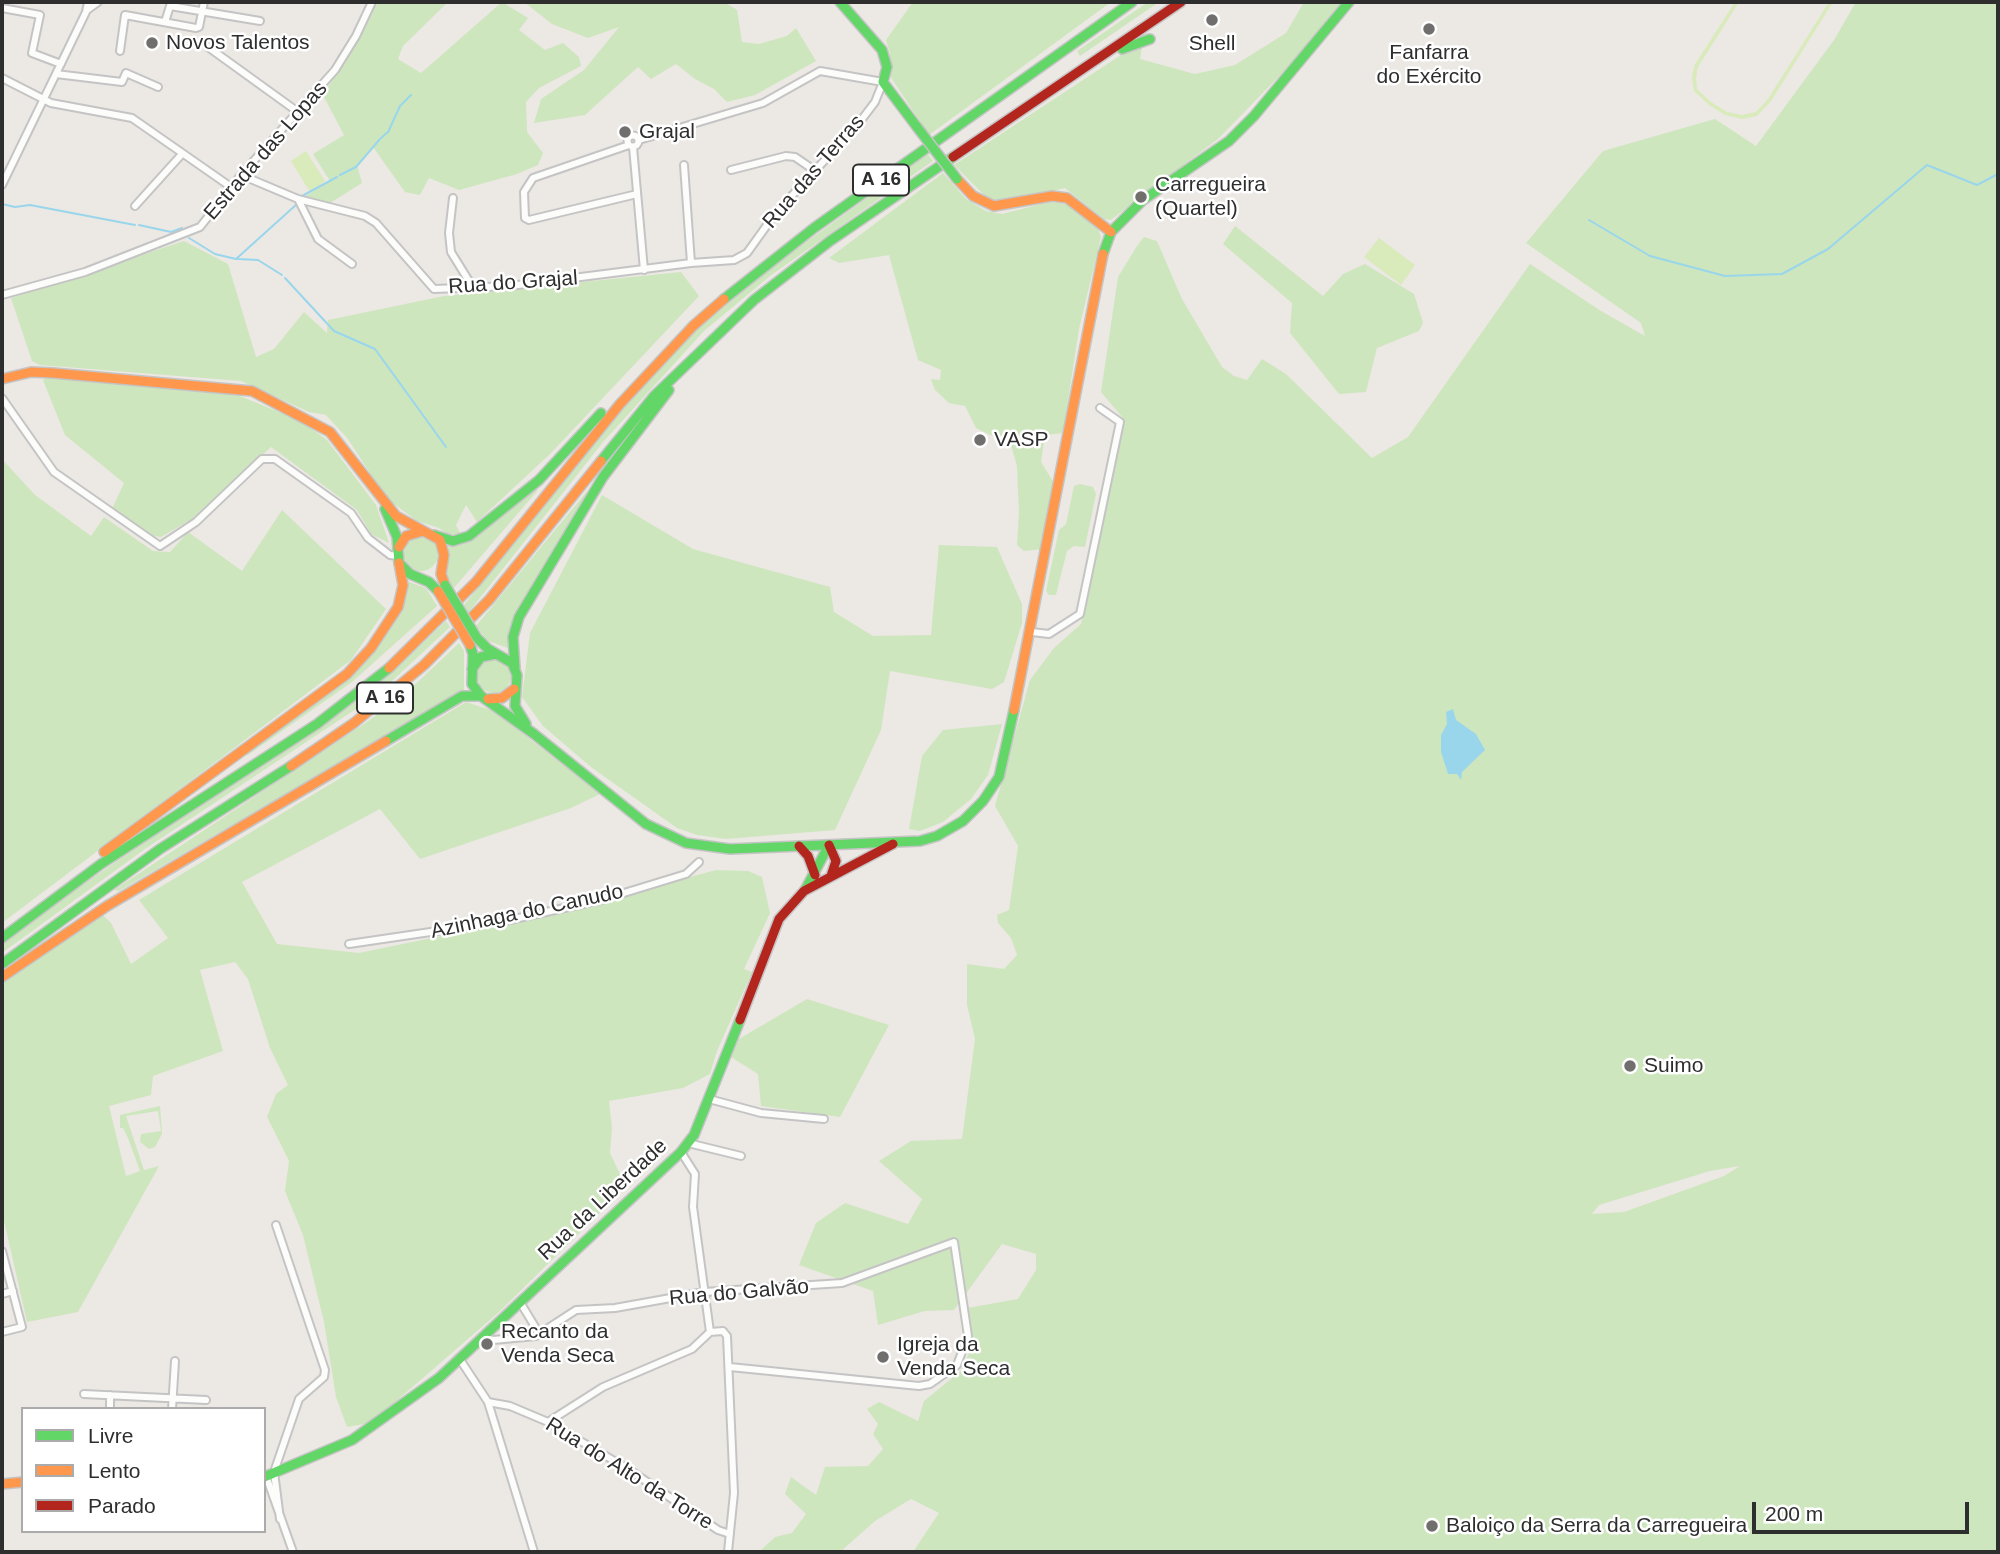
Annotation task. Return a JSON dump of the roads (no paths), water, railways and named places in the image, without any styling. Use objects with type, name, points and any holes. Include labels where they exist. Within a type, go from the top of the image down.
[{"type":"main road","points":[[840,2],[882,50],[887,67],[883,82],[973,196],[1002,207],[1052,196],[1067,198],[1076,202],[1111,232]]},
{"type":"main road","name":"A 16","points":[[431,533],[453,541],[469,536],[539,480],[607,406],[643,376],[693,326],[772,259],[1132,2]]},
{"type":"main road","name":"A 16","points":[[2,964],[160,849],[354,723],[417,671],[489,600],[624,431],[696,352],[754,300],[830,241],[1181,2]]},
{"type":"main road","points":[[473,642],[472,684],[483,697],[534,734],[626,809],[673,838],[708,848],[898,842],[937,836],[963,821],[984,801],[999,777],[1007,748],[1032,632],[1102,257],[1111,232],[1143,200],[1229,141],[1254,116],[1349,2]]},
{"type":"main road","points":[[1090,62],[1105,59],[1129,44],[1150,39]]},
{"type":"main road","name":"A 16","points":[[515,668],[513,637],[520,617],[603,477],[696,352]]},
{"type":"main road","points":[[2,379],[31,372],[54,373],[252,391],[315,421],[330,432],[379,496],[403,521],[431,533],[443,547],[441,588]]},
{"type":"main road","name":"A 16","points":[[2,938],[61,893],[317,723],[388,669],[476,582],[643,376]]},
{"type":"main road","points":[[379,496],[395,528],[398,556],[404,570],[441,588],[473,642],[508,658],[515,668],[514,689],[519,715],[534,734]]},
{"type":"main road","points":[[398,556],[406,536],[420,530],[431,533]]},
{"type":"main road","name":"A 16","points":[[61,893],[92,861],[347,674],[370,648],[398,607],[403,585],[398,556]]},
{"type":"main road","points":[[417,577],[432,574],[442,562]]},
{"type":"main road","points":[[472,669],[481,657],[496,654]]},
{"type":"main road","points":[[483,697],[502,698],[514,689]]},
{"type":"main road","name":"A 16","points":[[2,977],[107,905],[462,696],[483,697]]},
{"type":"main road","name":"Rua da Liberdade","points":[[268,1475],[352,1440],[395,1412],[484,1337],[681,1152],[709,1099],[775,926],[790,904],[804,891],[898,842]]},
{"type":"main road","points":[[804,891],[829,845]]},
{"type":"main road","points":[[829,845],[836,862],[830,877]]},
{"type":"main road","points":[[799,846],[808,856],[815,875]]},
{"type":"main road","points":[[2,1483],[21,1482]]},
{"type":"street","points":[[2,186],[87,10],[87,2]]},
{"type":"street","points":[[120,51],[125,15],[196,28],[199,27],[204,2]]},
{"type":"street","name":"Estrada das Lopas","points":[[2,295],[85,272],[200,227],[241,175],[335,70],[356,36],[372,2]]},
{"type":"street","points":[[87,10],[99,3]]},
{"type":"street","points":[[165,22],[170,6],[260,21]]},
{"type":"street","points":[[2,8],[40,15],[32,52],[61,64]]},
{"type":"street","points":[[208,47],[298,112]]},
{"type":"street","points":[[643,270],[631,136],[639,140],[763,103],[820,71],[883,82]]},
{"type":"street","points":[[56,74],[122,82],[126,73],[158,87]]},
{"type":"street","points":[[2,78],[51,103],[132,118],[231,187]]},
{"type":"street","name":"Rua das Terras","points":[[740,259],[814,170],[859,123],[875,102],[883,82]]},
{"type":"street","points":[[631,146],[527,183],[524,192],[525,218],[529,220],[637,194]]},
{"type":"street","points":[[135,206],[182,154]]},
{"type":"street","points":[[731,170],[786,156],[795,157],[814,170]]},
{"type":"street","points":[[684,165],[691,263]]},
{"type":"street","points":[[218,178],[225,170]]},
{"type":"street","name":"Rua do Grajal","points":[[241,175],[298,199],[365,216],[376,223],[434,289],[510,286],[740,259]]},
{"type":"street","points":[[453,198],[449,233],[451,252],[472,286]]},
{"type":"street","points":[[298,199],[318,239],[352,264]]},
{"type":"street","points":[[395,244],[405,241]]},
{"type":"street","points":[[2,398],[54,472],[160,546],[196,522],[262,459],[275,459],[351,513],[368,538],[390,555],[398,556]]},
{"type":"street","points":[[1032,632],[1049,634],[1080,614],[1120,422],[1100,408]]},
{"type":"street","name":"Azinhaga do Canudo","points":[[349,944],[505,921],[601,900],[686,874],[699,862]]},
{"type":"street","points":[[709,1099],[761,1113],[824,1119]]},
{"type":"street","points":[[688,1143],[741,1156]]},
{"type":"street","points":[[681,1152],[695,1174],[692,1207],[709,1332]]},
{"type":"street","points":[[276,1225],[325,1370],[324,1377],[299,1399],[268,1475],[280,1519],[293,1552]]},
{"type":"street","name":"Rua do Galvão","points":[[484,1337],[493,1340],[540,1335],[576,1310],[615,1308],[704,1292],[842,1283],[954,1241],[968,1336],[957,1365],[930,1384],[919,1386],[730,1367]]},
{"type":"street","points":[[2,1251],[22,1326],[2,1332]]},
{"type":"street","points":[[2,1294],[13,1291]]},
{"type":"street","points":[[520,1302],[540,1335]]},
{"type":"street","points":[[548,1422],[603,1387],[692,1349],[709,1332],[723,1331],[727,1336],[730,1367],[734,1493],[728,1552]]},
{"type":"street","points":[[460,1358],[488,1402],[534,1552]]},
{"type":"street","points":[[172,1407],[175,1360]]},
{"type":"street","points":[[84,1394],[206,1400]]},
{"type":"street","points":[[110,1395],[110,1407]]},
{"type":"street","name":"Rua do Alto da Torre","points":[[488,1402],[510,1406],[548,1422],[628,1469],[718,1530],[730,1534]]},
{"type":"water","points":[[1453,709],[1456,720],[1476,734],[1485,750],[1462,772],[1461,780],[1457,774],[1448,774],[1441,752],[1441,735],[1447,724],[1446,712]]},
{"type":"waterway","points":[[389,130],[400,106],[411,95]]},
{"type":"waterway","points":[[381,138],[389,131]]},
{"type":"waterway","points":[[340,175],[356,167],[380,139]]},
{"type":"waterway","points":[[1589,220],[1650,256],[1725,276],[1782,274],[1828,249],[1927,165],[1977,185],[1998,174]]},
{"type":"waterway","points":[[302,196],[337,177]]},
{"type":"waterway","points":[[2,204],[15,207],[30,205],[135,225]]},
{"type":"waterway","points":[[189,238],[215,254],[236,259],[297,204]]},
{"type":"waterway","points":[[139,225],[171,232],[182,228]]},
{"type":"waterway","points":[[238,259],[258,260],[282,275]]},
{"type":"waterway","points":[[285,278],[334,331],[375,349],[446,447]]},
{"type":"place","name":"Shell","points":[[1212,20]]},
{"type":"place","name":"Fanfarra do Exército","points":[[1429,29]]},
{"type":"place","name":"Novos Talentos","points":[[152,43]]},
{"type":"place","name":"Grajal","points":[[625,132]]},
{"type":"place","name":"Carregueira (Quartel)","points":[[1141,197]]},
{"type":"place","name":"VASP","points":[[980,440]]},
{"type":"place","name":"Suimo","points":[[1630,1066]]},
{"type":"place","name":"Recanto da Venda Seca","points":[[487,1344]]},
{"type":"place","name":"Igreja da Venda Seca","points":[[883,1357]]},
{"type":"place","name":"Baloiço da Serra da Carregueira","points":[[1432,1526]]}]
